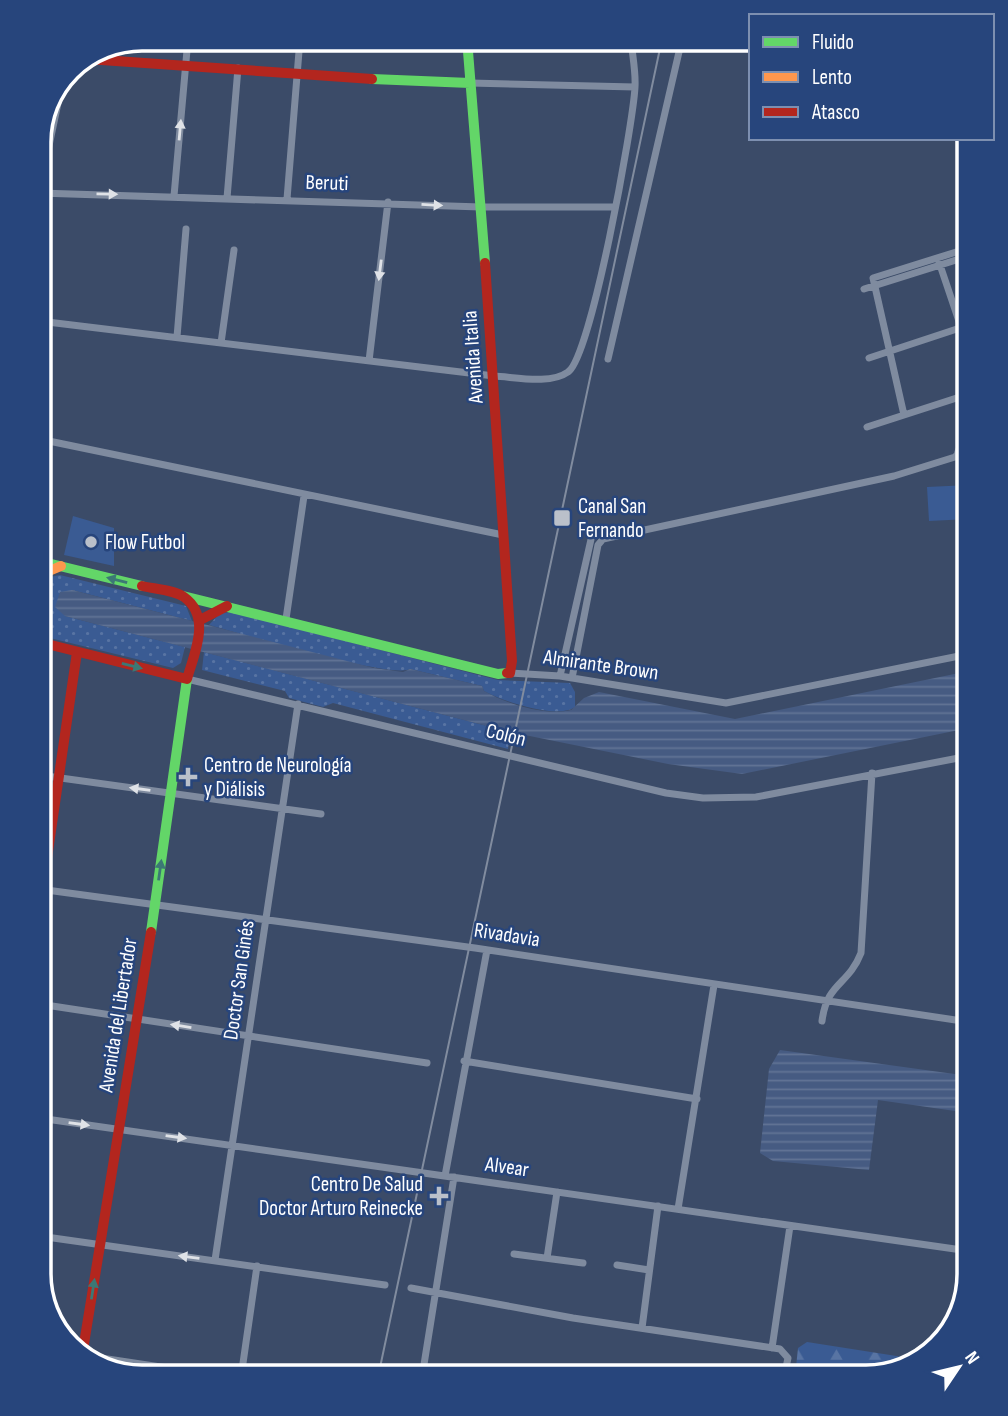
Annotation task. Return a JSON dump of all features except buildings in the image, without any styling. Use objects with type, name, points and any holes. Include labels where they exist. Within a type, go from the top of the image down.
[{"type":"street","points":[[174,196],[186,51]]},
{"type":"street","points":[[288,199],[299,51]]},
{"type":"street","name":"Avenida Italia","points":[[468,51],[494,376],[512,661],[510,673]]},
{"type":"street","points":[[51,322],[494,376],[551,378],[569,372],[578,363],[589,328],[615,207],[635,86],[632,51]]},
{"type":"street","points":[[608,359],[679,51]]},
{"type":"street","points":[[103,60],[470,83],[635,86]]},
{"type":"street","points":[[228,198],[238,68]]},
{"type":"street","points":[[51,136],[56,112]]},
{"type":"street","name":"Beruti","points":[[51,193],[481,207],[615,207]]},
{"type":"street","points":[[369,361],[388,202]]},
{"type":"street","points":[[177,337],[186,229]]},
{"type":"street","points":[[221,343],[234,250]]},
{"type":"street","points":[[864,289],[957,253]]},
{"type":"street","points":[[939,261],[957,258]]},
{"type":"street","points":[[939,261],[957,307]]},
{"type":"street","points":[[875,286],[904,415]]},
{"type":"street","points":[[869,358],[957,329]]},
{"type":"street","points":[[867,427],[957,398]]},
{"type":"street","points":[[51,442],[503,535]]},
{"type":"street","points":[[572,678],[598,545],[603,539],[894,476],[938,464],[957,454]]},
{"type":"street","points":[[286,619],[304,496]]},
{"type":"street","points":[[560,676],[592,535]]},
{"type":"street","name":"Almirante Brown","points":[[51,564],[286,619],[498,674],[560,676],[726,703],[957,657]]},
{"type":"street","points":[[51,570],[61,566]]},
{"type":"street","points":[[183,596],[196,608],[202,620],[214,610],[230,606]]},
{"type":"street","name":"Avenida del Libertador","points":[[84,1344],[155,905],[187,679],[202,620]]},
{"type":"street","name":"Colón","points":[[51,644],[666,793],[703,798],[756,797],[957,758]]},
{"type":"street","points":[[51,819],[77,652]]},
{"type":"street","name":"Doctor San Ginés","points":[[215,1260],[298,704]]},
{"type":"street","points":[[822,1021],[825,1001],[851,972],[861,953],[872,773]]},
{"type":"street","points":[[51,776],[321,814]]},
{"type":"street","name":"Rivadavia","points":[[51,890],[487,950],[957,1020]]},
{"type":"street","points":[[444,1176],[487,950]]},
{"type":"street","points":[[678,1209],[714,985]]},
{"type":"street","points":[[51,1006],[427,1063]]},
{"type":"street","points":[[464,1061],[697,1099]]},
{"type":"street","name":"Alvear","points":[[51,1120],[957,1249]]},
{"type":"street","points":[[424,1365],[454,1177]]},
{"type":"street","points":[[547,1258],[557,1192]]},
{"type":"street","points":[[642,1328],[658,1206]]},
{"type":"street","points":[[772,1348],[790,1227]]},
{"type":"street","points":[[51,1238],[385,1285]]},
{"type":"street","points":[[514,1254],[583,1264]]},
{"type":"street","points":[[617,1265],[649,1270]]},
{"type":"street","points":[[243,1365],[257,1266]]},
{"type":"street","points":[[411,1288],[772,1348],[786,1352],[785,1365]]},
{"type":"street","points":[[111,1359],[146,1365]]},
{"type":"green space","points":[[957,486],[957,520],[929,521],[927,487]]},
{"type":"green space","name":"Flow Futbol","points":[[73,516],[114,528],[114,566],[64,555]]},
{"type":"green space","points":[[60,575],[186,606],[192,621],[72,590],[65,616],[185,647],[181,663],[173,668],[51,638],[51,577]]},
{"type":"green space","points":[[231,612],[498,680],[570,683],[575,692],[575,707],[556,711],[530,708],[492,695],[484,691],[482,686],[410,669],[397,670],[346,662],[209,625],[220,613]]},
{"type":"green space","points":[[204,652],[510,732],[508,749],[333,703],[323,707],[289,698],[285,691],[202,670]]},
{"type":"green space","points":[[807,1342],[903,1357],[867,1365],[796,1365],[798,1348]]},
{"type":"shaded area","points":[[72,590],[374,668],[403,672],[410,669],[482,686],[484,691],[504,700],[526,708],[550,711],[571,710],[584,698],[599,692],[735,719],[957,673],[957,730],[742,774],[668,764],[510,732],[65,616],[55,607],[60,592]]},
{"type":"shaded area","points":[[780,1050],[957,1074],[957,1111],[878,1100],[869,1170],[773,1161],[760,1153],[769,1069]]},
{"type":"tram line","points":[[381,1365],[659,51]]},
{"type":"traffic: fast","points":[[468,51],[485,263]]},
{"type":"traffic: fast","points":[[372,79],[470,83]]},
{"type":"traffic: fast","points":[[51,564],[142,586]]},
{"type":"traffic: fast","points":[[183,596],[498,674],[507,673]]},
{"type":"traffic: fast","points":[[151,932],[187,679]]},
{"type":"traffic: slow","points":[[51,570],[61,566]]},
{"type":"traffic: jam","points":[[103,60],[372,79]]},
{"type":"traffic: jam","points":[[485,263],[512,661],[510,673],[507,673]]},
{"type":"traffic: jam","points":[[51,645],[187,679],[199,636],[197,615],[184,597],[170,591],[142,586]]},
{"type":"traffic: jam","points":[[202,619],[227,606]]},
{"type":"traffic: jam","points":[[51,831],[77,652]]},
{"type":"traffic: jam","points":[[84,1344],[151,932]]},
{"type":"place","name":"Canal San Fernando","points":[[562,518]]},
{"type":"place","name":"Flow Futbol","points":[[91,542]]},
{"type":"place","name":"Centro de Neurología y Diálisis","points":[[188,777]]},
{"type":"place","name":"Centro De Salud Doctor Arturo Reinecke","points":[[439,1196]]}]
